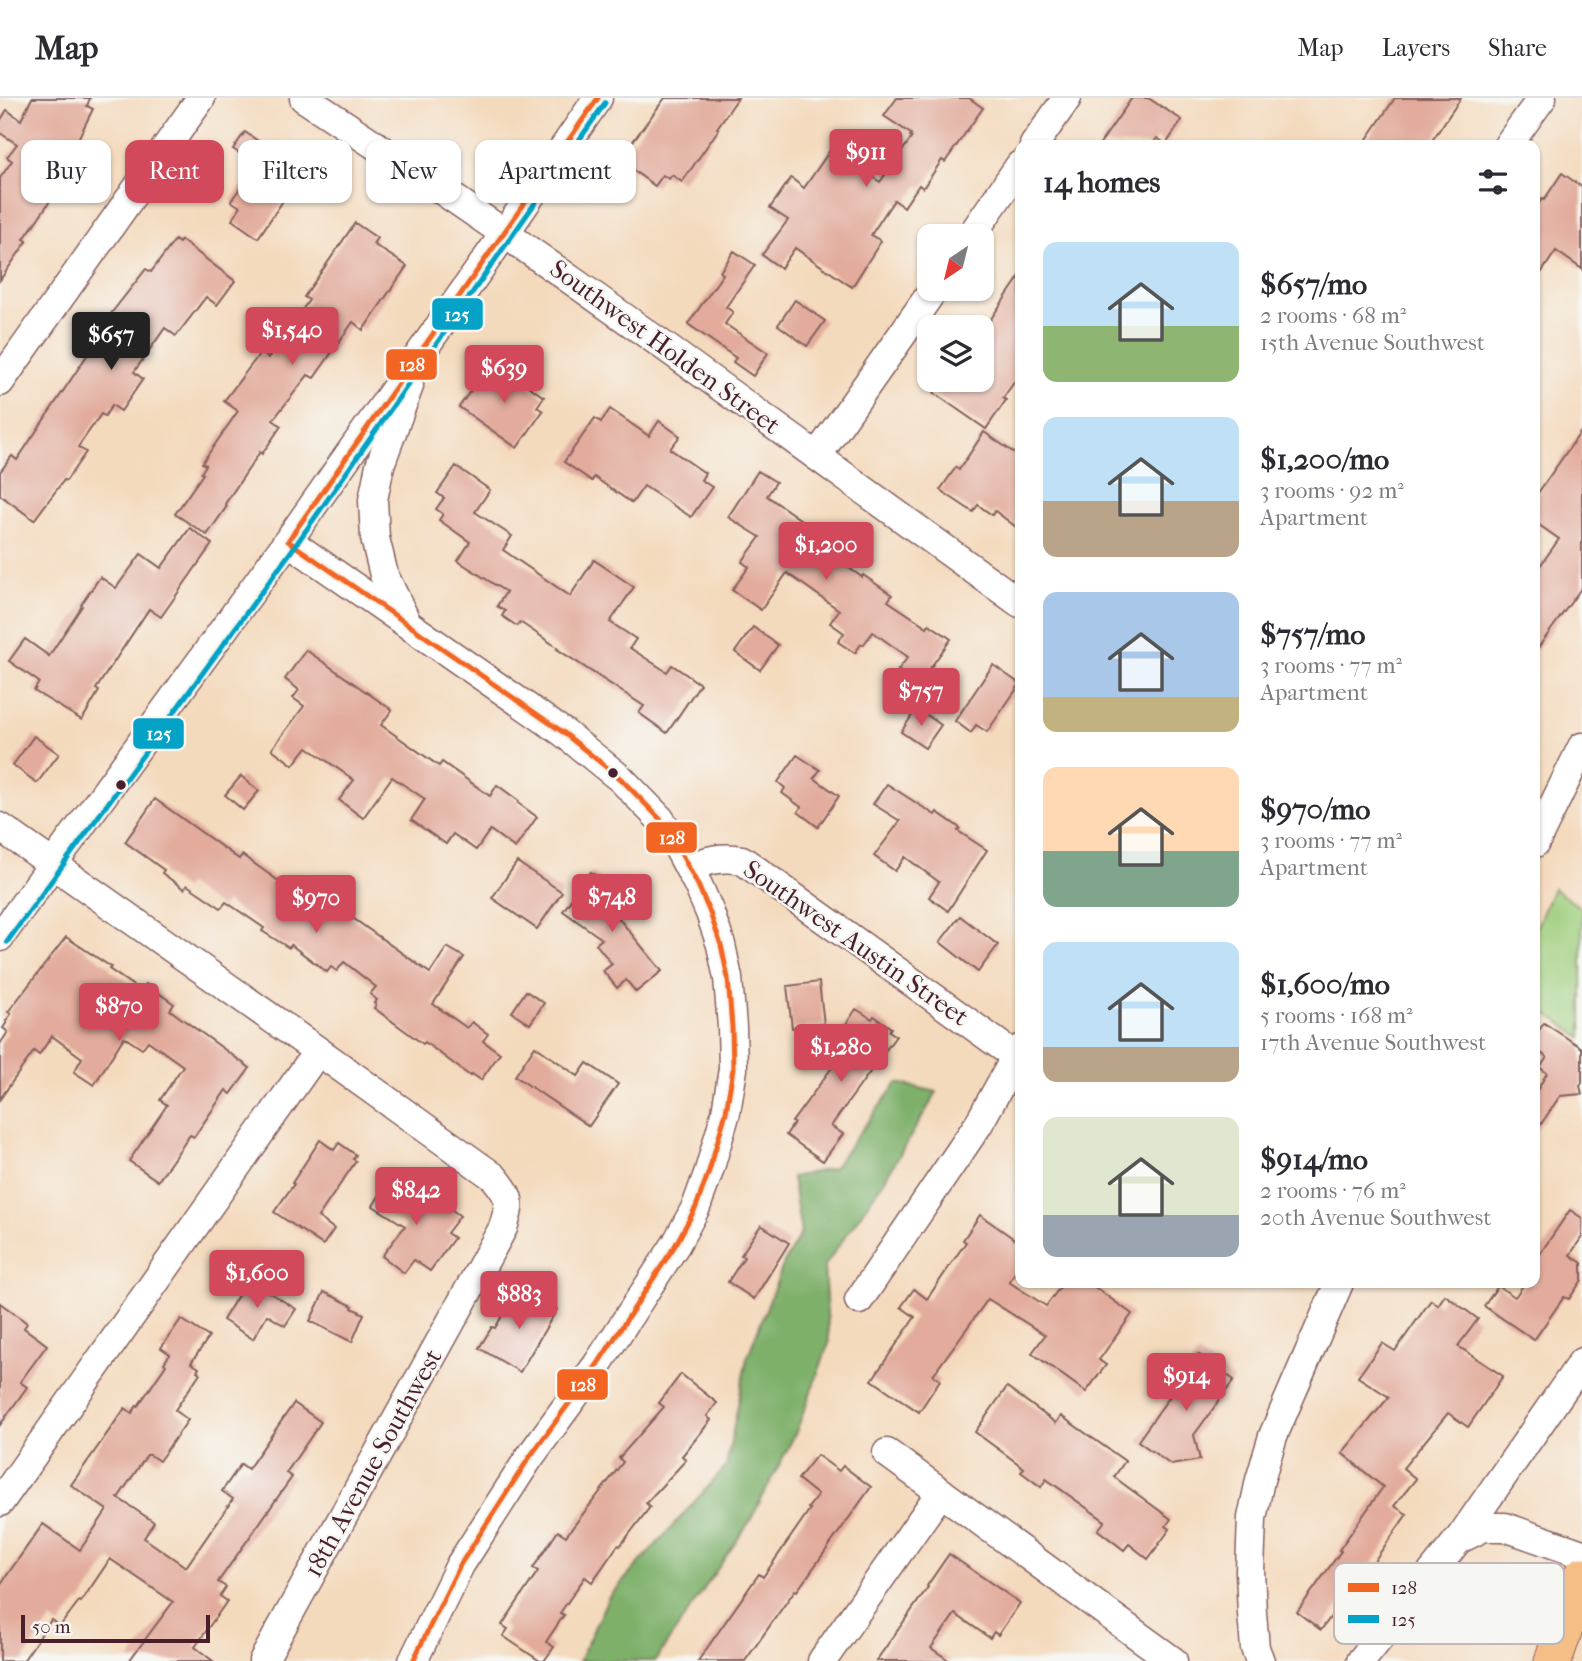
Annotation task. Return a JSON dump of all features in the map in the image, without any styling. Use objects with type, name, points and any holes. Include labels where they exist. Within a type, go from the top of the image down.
[{"type":"main road","points":[[1564,1629],[1582,1576]]},
{"type":"main road","points":[[1553,1661],[1559,1644]]},
{"type":"street","points":[[0,382],[201,98]]},
{"type":"street","name":"Southwest Holden Street","points":[[304,98],[505,233],[1015,599]]},
{"type":"street","points":[[0,937],[288,541],[598,98]]},
{"type":"street","points":[[1038,140],[1067,98]]},
{"type":"street","points":[[1512,140],[1542,98]]},
{"type":"street","points":[[979,224],[1015,172]]},
{"type":"street","points":[[817,456],[926,301]]},
{"type":"street","points":[[407,623],[384,575],[375,538],[373,500],[380,465],[423,350]]},
{"type":"street","points":[[288,541],[564,733],[621,779],[660,819],[689,868],[710,913],[721,945],[727,978],[733,1069],[726,1112],[696,1207],[676,1244],[597,1365],[529,1458],[460,1565],[413,1661]]},
{"type":"street","points":[[1540,833],[1582,747]]},
{"type":"street","points":[[0,827],[318,1051],[0,1502]]},
{"type":"street","name":"Southwest Austin Street","points":[[689,868],[710,859],[728,857],[742,860],[1015,1051]]},
{"type":"street","name":"18th Avenue Southwest","points":[[263,1661],[503,1228],[509,1207],[506,1192],[494,1177],[318,1051]]},
{"type":"street","points":[[859,1300],[978,1125],[1015,1059]]},
{"type":"street","points":[[1260,1661],[1255,1648],[1250,1571],[1252,1518],[1257,1493],[1273,1436],[1337,1288]]},
{"type":"street","points":[[1440,1563],[1582,1362]]},
{"type":"street","points":[[887,1453],[1170,1660]]},
{"type":"street","points":[[821,1661],[941,1492]]},
{"type":"street","points":[[1458,1540],[1484,1527],[1505,1527],[1582,1554]]},
{"type":"street","points":[[1361,1661],[1375,1644]]},
{"type":"green space","points":[[1553,888],[1582,909],[1582,1038],[1540,1009],[1540,919]]},
{"type":"green space","points":[[897,1083],[937,1092],[885,1179],[824,1267],[829,1343],[796,1432],[750,1521],[655,1661],[579,1661],[608,1598],[726,1467],[747,1358],[784,1263],[801,1233],[792,1177],[833,1168]]},
{"type":"building","points":[[32,98],[90,98],[87,106],[93,109],[78,140],[21,140],[21,203],[49,203],[0,280],[0,178],[12,161],[7,157],[17,144],[0,133],[0,121],[7,110],[21,120]]},
{"type":"building","points":[[665,98],[738,98],[682,182],[672,175],[669,179],[663,175],[655,186],[636,172],[636,140],[634,140]]},
{"type":"building","points":[[897,98],[969,98],[983,108],[923,188],[919,185],[904,207],[894,200],[871,235],[881,241],[852,287],[795,248],[781,268],[762,255],[788,220],[770,208],[791,178],[804,188],[831,149],[880,182],[912,137],[884,116]]},
{"type":"building","points":[[1132,98],[1148,98],[1182,120],[1169,140],[1103,140]]},
{"type":"building","points":[[1395,98],[1461,98],[1432,140],[1366,140]]},
{"type":"building","points":[[245,132],[257,140],[239,140]]},
{"type":"building","points":[[1562,173],[1582,187],[1582,269],[1556,251],[1540,275],[1540,202]]},
{"type":"building","points":[[238,191],[238,203],[282,203],[258,238],[232,220],[240,207],[231,201]]},
{"type":"building","points":[[355,223],[377,238],[373,244],[407,266],[363,330],[353,322],[314,378],[308,375],[273,420],[281,426],[262,454],[260,452],[207,535],[175,514],[203,474],[201,473],[206,465],[202,463],[238,411],[224,401],[261,352],[268,358],[309,300],[304,297]]},
{"type":"building","points":[[175,240],[179,243],[181,240],[235,281],[217,305],[206,297],[176,336],[165,328],[134,372],[143,379],[121,411],[112,405],[105,416],[101,414],[78,447],[86,452],[34,520],[0,495],[0,472],[12,456],[17,460],[104,330],[101,328],[113,311],[146,269],[151,272]]},
{"type":"building","points":[[734,251],[755,265],[726,307],[733,312],[725,324],[768,353],[753,376],[733,362],[736,358],[688,324],[723,274],[720,272]]},
{"type":"building","points":[[1015,283],[1015,381],[1003,398],[1006,400],[986,429],[934,393],[994,392],[994,315]]},
{"type":"building","points":[[795,300],[825,321],[807,346],[778,325]]},
{"type":"building","points":[[499,366],[544,397],[537,407],[543,411],[517,448],[459,407],[486,369],[494,374]]},
{"type":"building","points":[[610,409],[649,436],[659,421],[680,436],[670,449],[705,473],[701,480],[712,487],[691,517],[644,486],[632,503],[594,477],[592,481],[564,462],[595,418],[601,422]]},
{"type":"building","points":[[1582,430],[1582,587],[1540,645],[1540,566],[1559,539],[1540,526],[1540,490]]},
{"type":"building","points":[[984,432],[1015,454],[1015,526],[995,511],[992,515],[978,505],[973,512],[940,490],[956,467],[959,470]]},
{"type":"building","points":[[456,466],[490,490],[475,512],[512,536],[503,550],[570,596],[594,560],[634,587],[610,622],[636,639],[630,648],[667,672],[672,665],[700,684],[667,733],[639,713],[644,706],[520,622],[517,626],[502,616],[505,611],[497,606],[506,592],[458,561],[470,542],[439,520],[443,514],[436,509],[444,498],[437,493]]},
{"type":"building","points":[[758,471],[776,482],[767,496],[814,529],[807,539],[892,595],[888,601],[927,627],[929,624],[951,639],[918,685],[898,670],[908,657],[873,632],[855,653],[838,642],[844,633],[830,623],[839,610],[787,573],[761,610],[732,590],[749,567],[742,562],[760,537],[728,517]]},
{"type":"building","points":[[190,528],[212,544],[161,617],[149,609],[96,689],[99,691],[82,720],[34,691],[39,682],[9,661],[25,639],[49,656],[100,577],[116,588],[141,554],[161,568]]},
{"type":"building","points":[[753,627],[778,645],[760,670],[735,652]]},
{"type":"building","points":[[306,650],[392,710],[381,725],[439,766],[442,762],[490,796],[497,785],[537,817],[515,848],[490,830],[476,850],[453,834],[446,844],[411,820],[425,799],[392,777],[363,818],[339,800],[354,780],[307,747],[293,765],[272,749],[304,706],[293,698],[299,690],[285,679]]},
{"type":"building","points":[[993,665],[1015,680],[1015,691],[987,732],[976,725],[971,733],[955,721]]},
{"type":"building","points":[[917,708],[941,725],[925,748],[901,732]]},
{"type":"building","points":[[34,736],[59,754],[37,783],[13,765]]},
{"type":"building","points":[[797,755],[820,770],[814,778],[839,796],[818,827],[798,812],[801,807],[782,793],[785,788],[778,782]]},
{"type":"building","points":[[241,776],[259,791],[243,810],[225,795]]},
{"type":"building","points":[[887,784],[935,815],[937,812],[960,828],[958,831],[987,850],[948,911],[929,897],[939,882],[905,857],[895,871],[874,856],[900,821],[873,804]]},
{"type":"building","points":[[155,799],[239,859],[242,855],[280,882],[278,885],[333,919],[340,909],[430,973],[447,947],[464,957],[433,1004],[467,1028],[472,1022],[488,1034],[483,1041],[500,1053],[481,1080],[472,1074],[470,1076],[374,1008],[377,1000],[370,994],[376,987],[344,962],[337,971],[331,967],[327,972],[291,945],[289,948],[262,931],[264,928],[226,902],[221,908],[187,885],[184,889],[162,873],[164,870],[125,842]]},
{"type":"building","points":[[517,862],[562,892],[537,929],[492,898]]},
{"type":"building","points":[[591,872],[621,894],[611,909],[662,971],[636,992],[626,980],[617,988],[603,971],[612,964],[596,944],[602,939],[563,911]]},
{"type":"building","points":[[960,916],[998,945],[978,972],[940,942]]},
{"type":"building","points":[[66,937],[141,991],[146,984],[174,1004],[170,1010],[250,1068],[231,1094],[226,1090],[194,1137],[190,1135],[158,1181],[129,1161],[167,1105],[160,1100],[183,1066],[148,1041],[142,1049],[124,1037],[94,1085],[74,1072],[82,1058],[52,1036],[39,1055],[34,1051],[0,1099],[0,1044],[8,1032],[3,1028],[11,1014],[8,1012]]},
{"type":"building","points":[[819,982],[824,1024],[792,1028],[787,986]]},
{"type":"building","points":[[526,991],[544,1003],[530,1024],[512,1012]]},
{"type":"building","points":[[856,1009],[872,1019],[874,1016],[891,1028],[889,1031],[896,1036],[831,1126],[843,1134],[823,1161],[786,1135],[794,1123],[792,1122],[850,1043],[839,1035]]},
{"type":"building","points":[[1544,1023],[1582,1048],[1582,1094],[1560,1096],[1540,1126],[1540,1085],[1547,1073],[1540,1068],[1547,1057],[1540,1052],[1540,1029]]},
{"type":"building","points":[[535,1046],[578,1076],[587,1063],[618,1084],[589,1126],[515,1076]]},
{"type":"building","points":[[320,1140],[334,1150],[339,1143],[356,1155],[353,1159],[356,1161],[318,1217],[334,1229],[323,1245],[274,1212]]},
{"type":"building","points":[[390,1178],[424,1200],[426,1198],[432,1202],[435,1197],[460,1216],[447,1233],[454,1238],[430,1271],[414,1260],[404,1273],[382,1256],[405,1226],[373,1206]]},
{"type":"building","points":[[1570,1210],[1582,1218],[1582,1237],[1570,1255],[1582,1263],[1582,1280],[1569,1299],[1564,1297],[1534,1340],[1484,1306],[1497,1288],[1515,1297],[1521,1288],[1540,1288],[1540,1254]]},
{"type":"building","points":[[980,1215],[1015,1240],[1015,1273],[1009,1282],[1015,1288],[1046,1306],[1059,1288],[1096,1288],[1132,1314],[1099,1360],[1106,1365],[1086,1392],[1032,1353],[1045,1335],[988,1299],[933,1375],[940,1380],[919,1412],[872,1380],[915,1317],[901,1307],[914,1289],[927,1299],[966,1242],[963,1240]]},
{"type":"building","points":[[761,1225],[789,1243],[754,1299],[728,1282],[744,1257],[741,1255]]},
{"type":"building","points":[[248,1279],[296,1309],[285,1326],[267,1315],[253,1339],[223,1320]]},
{"type":"building","points":[[525,1289],[557,1309],[520,1372],[479,1348],[505,1311],[510,1314]]},
{"type":"building","points":[[324,1292],[364,1314],[352,1342],[310,1321]]},
{"type":"building","points":[[1445,1295],[1478,1319],[1458,1346],[1503,1376],[1468,1427],[1448,1413],[1403,1468],[1416,1479],[1394,1506],[1407,1514],[1373,1563],[1334,1563],[1334,1612],[1321,1630],[1297,1612],[1383,1487],[1342,1453],[1389,1397],[1358,1377],[1382,1343],[1395,1351],[1431,1300],[1438,1305]]},
{"type":"building","points":[[0,1303],[27,1323],[24,1328],[47,1345],[20,1382],[27,1387],[0,1425]]},
{"type":"building","points":[[181,1319],[209,1337],[191,1363],[199,1368],[197,1371],[200,1373],[175,1410],[188,1420],[159,1461],[147,1455],[118,1498],[154,1522],[144,1538],[186,1567],[233,1499],[222,1491],[241,1464],[248,1469],[294,1403],[321,1422],[286,1473],[292,1477],[218,1582],[226,1587],[220,1596],[227,1601],[195,1647],[213,1661],[129,1661],[173,1602],[110,1559],[81,1602],[79,1601],[60,1626],[51,1620],[23,1661],[0,1661],[0,1585],[43,1524],[80,1550],[107,1510],[71,1485],[125,1408],[132,1413],[166,1365],[164,1363],[170,1354],[161,1348]]},
{"type":"building","points":[[1198,1354],[1234,1380],[1194,1435],[1200,1460],[1171,1465],[1138,1441]]},
{"type":"building","points":[[681,1374],[717,1403],[707,1416],[711,1420],[682,1456],[686,1460],[646,1503],[650,1507],[592,1582],[585,1577],[560,1613],[564,1615],[546,1642],[554,1647],[544,1661],[540,1661],[503,1636],[508,1629],[502,1625],[538,1571],[533,1568],[558,1531],[566,1536],[623,1462],[619,1458],[664,1407],[659,1403]]},
{"type":"building","points":[[1007,1387],[1056,1423],[1061,1416],[1125,1461],[1114,1477],[1171,1519],[1166,1526],[1170,1529],[1148,1559],[1129,1544],[1124,1550],[1098,1530],[1105,1521],[1046,1479],[1041,1487],[1021,1472],[1024,1468],[975,1432]]},
{"type":"building","points":[[817,1455],[839,1471],[843,1466],[871,1487],[745,1661],[698,1661],[759,1574],[763,1577],[810,1509],[808,1508],[818,1495],[798,1479]]},
{"type":"building","points":[[949,1554],[1020,1603],[998,1635],[994,1632],[990,1638],[955,1614],[931,1648],[950,1661],[876,1661],[928,1587]]},
{"type":"transit line","name":"128","points":[[413,1661],[460,1565],[529,1458],[597,1365],[676,1244],[696,1207],[726,1112],[733,1069],[728,978],[710,913],[676,844],[660,819],[621,779],[564,733],[288,541],[598,98]]},
{"type":"transit line","name":"125","points":[[7,942],[295,546],[605,103]]}]
